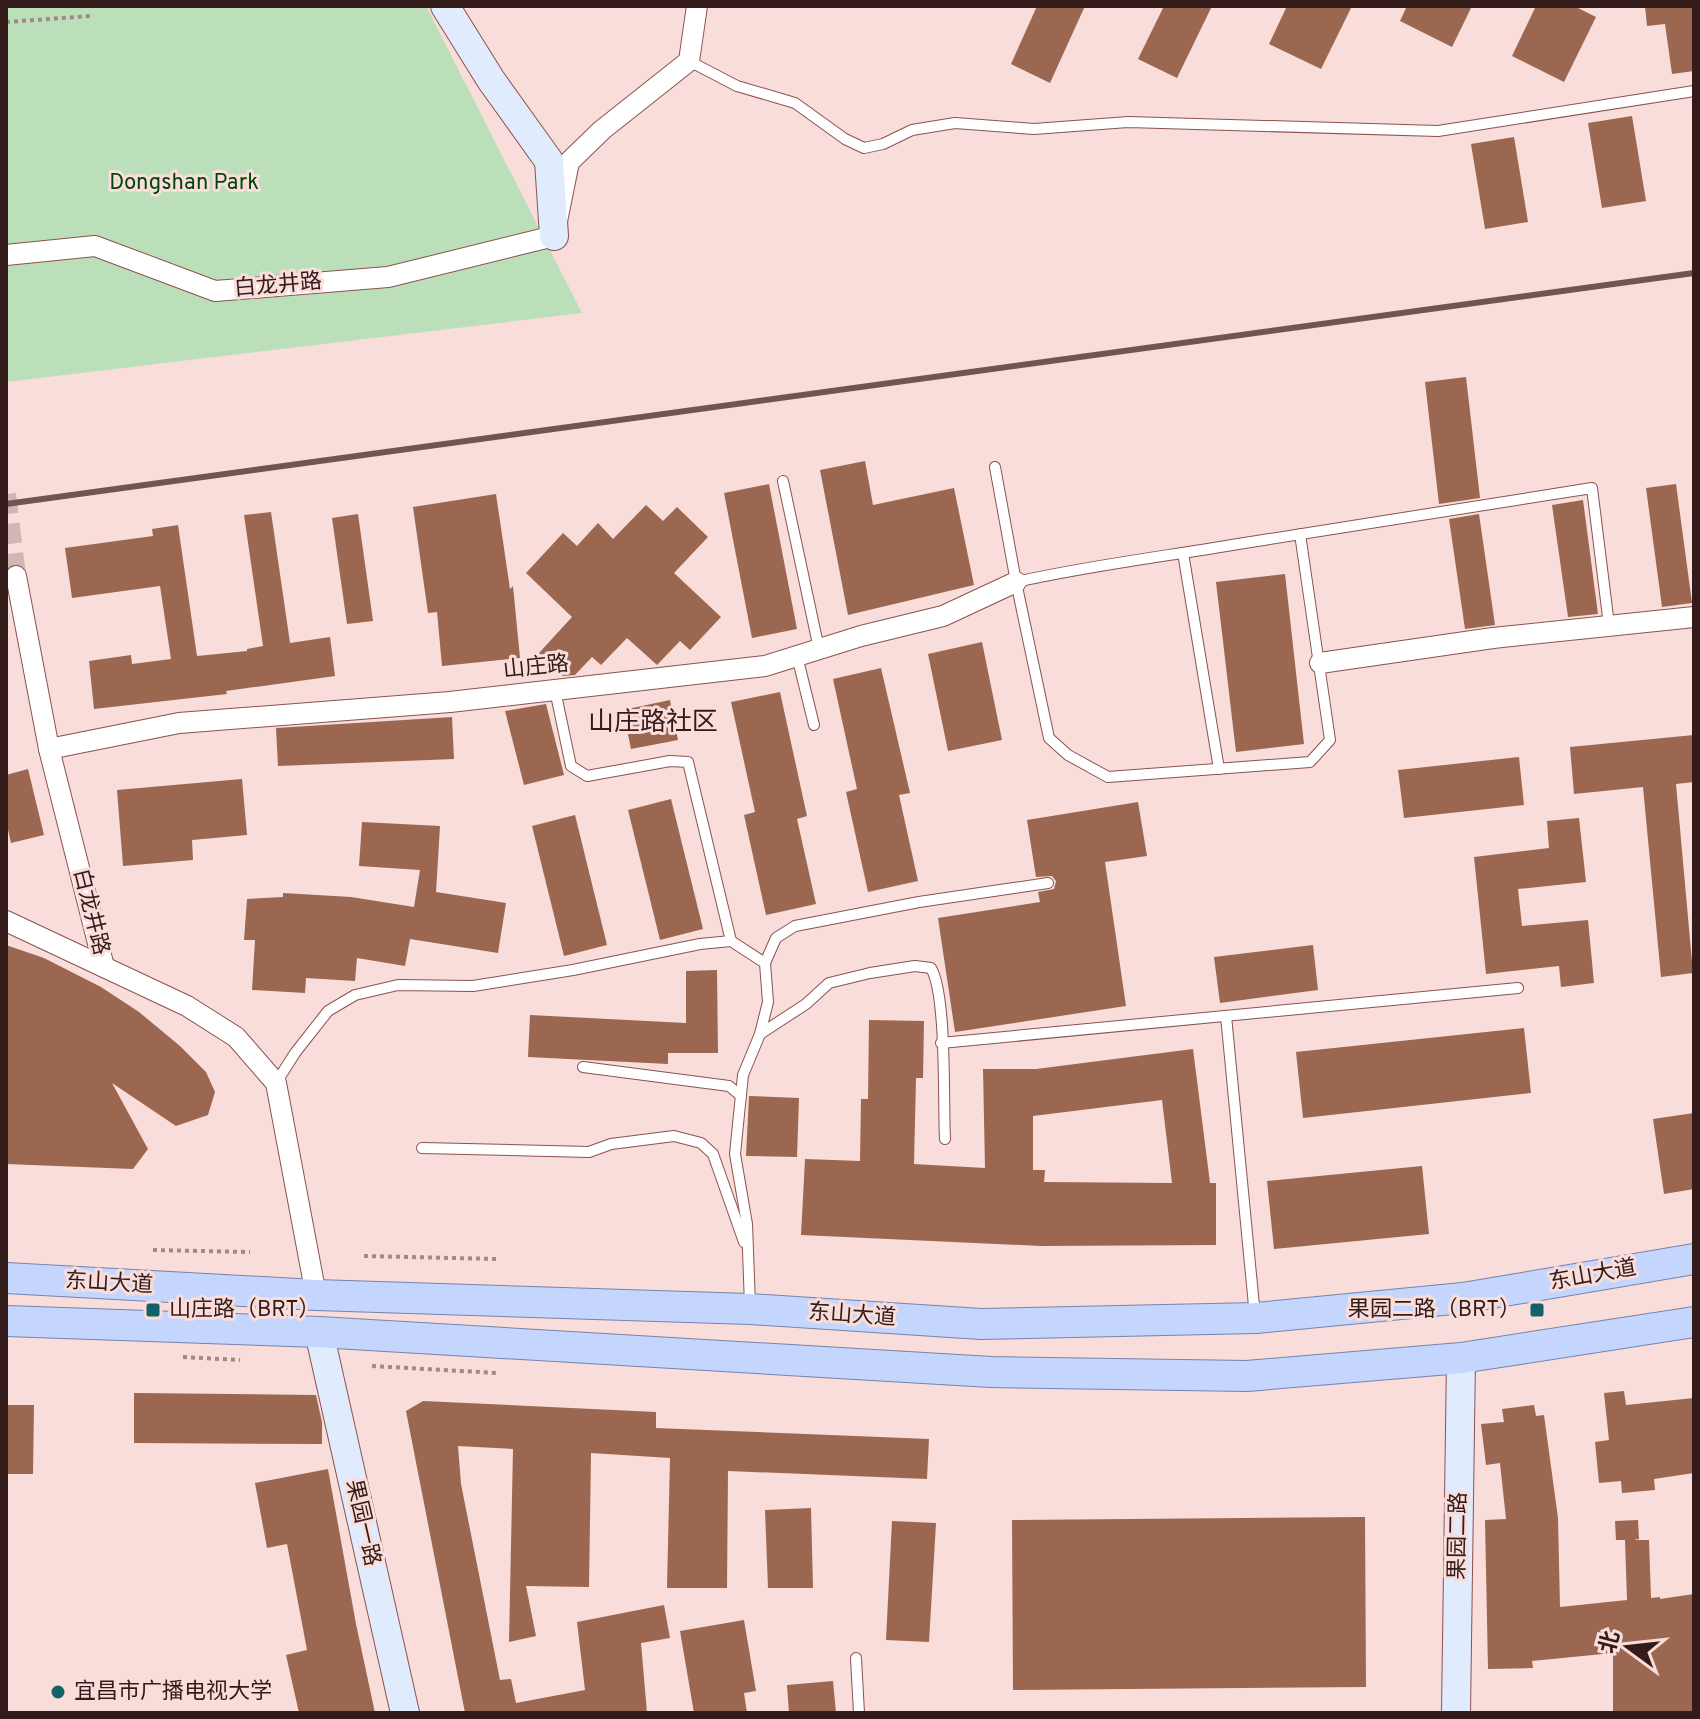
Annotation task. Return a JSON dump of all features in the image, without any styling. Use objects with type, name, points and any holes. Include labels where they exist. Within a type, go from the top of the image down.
[{"type":"main road","name":"东山大道","points":[[6,1278],[316,1295],[750,1309],[981,1324],[1256,1318],[1463,1298],[1694,1259]]},
{"type":"main road","name":"东山大道","points":[[6,1321],[319,1332],[1006,1372],[1247,1376],[1461,1358],[1694,1322]]},
{"type":"street","points":[[445,6],[491,80],[549,161],[554,236]]},
{"type":"street","points":[[554,236],[569,162],[602,130],[689,61],[697,6]]},
{"type":"street","name":"白龙井路","points":[[6,255],[95,246],[215,291],[388,277],[554,236]]},
{"type":"street","name":"白龙井路","points":[[16,576],[49,749],[104,967]]},
{"type":"street","name":"山庄路","points":[[49,749],[179,723],[450,702],[765,666],[943,616],[1016,582]]},
{"type":"street","points":[[1320,663],[1493,638],[1694,617]]},
{"type":"street","points":[[6,921],[187,1006],[236,1037],[276,1083],[316,1295]]},
{"type":"street","name":"果园一路","points":[[319,1332],[405,1713]]},
{"type":"street","name":"果园二路","points":[[1456,1713],[1461,1358]]},
{"type":"lane","points":[[689,61],[737,86],[795,103],[845,139],[864,148],[883,144],[912,130],[955,123],[1034,129],[1128,122],[1438,131],[1694,91]]},
{"type":"lane","points":[[995,467],[1049,738],[1068,755],[1108,777],[1310,762],[1330,740],[1300,534]]},
{"type":"lane","points":[[783,481],[819,649]]},
{"type":"lane","points":[[1016,582],[1592,488],[1609,625]]},
{"type":"lane","points":[[1183,553],[1219,769]]},
{"type":"lane","points":[[797,656],[814,725]]},
{"type":"lane","points":[[555,690],[571,766],[587,776],[670,761],[688,762],[731,941]]},
{"type":"lane","points":[[750,1309],[747,1224],[735,1154],[743,1075],[760,1034],[768,1002],[765,963],[776,938],[795,926],[919,902],[1048,883]]},
{"type":"lane","points":[[276,1083],[328,1011],[355,995],[398,985],[473,986],[731,941],[765,963]]},
{"type":"lane","points":[[760,1034],[806,1004],[829,983],[915,966],[931,968],[937,978],[945,1139]]},
{"type":"lane","points":[[941,1043],[1518,988]]},
{"type":"lane","points":[[1226,1016],[1256,1318]]},
{"type":"lane","points":[[583,1067],[729,1086],[741,1096]]},
{"type":"lane","points":[[422,1148],[589,1152],[611,1144],[674,1136],[701,1143],[713,1154],[748,1252]]},
{"type":"lane","points":[[856,1658],[859,1713]]},
{"type":"path","points":[[6,22],[90,16]]},
{"type":"path","points":[[153,1250],[250,1252]]},
{"type":"path","points":[[364,1256],[497,1259]]},
{"type":"path","points":[[182,1357],[240,1360]]},
{"type":"path","points":[[372,1366],[497,1373]]},
{"type":"green space","name":"Dongshan Park","points":[[6,6],[426,6],[582,313],[6,382]]},
{"type":"building","points":[[1037,6],[1085,6],[1050,83],[1011,64]]},
{"type":"building","points":[[1164,6],[1212,6],[1177,78],[1138,59]]},
{"type":"building","points":[[1287,6],[1352,6],[1321,69],[1269,44]]},
{"type":"building","points":[[1407,6],[1472,6],[1452,47],[1400,21]]},
{"type":"building","points":[[1536,6],[1574,6],[1596,17],[1564,82],[1512,56]]},
{"type":"building","points":[[1645,6],[1694,6],[1694,71],[1672,74],[1665,24],[1647,26]]},
{"type":"building","points":[[1632,116],[1646,201],[1602,208],[1588,123]]},
{"type":"building","points":[[1514,137],[1528,222],[1485,229],[1471,144]]},
{"type":"building","points":[[1466,377],[1480,498],[1439,504],[1425,382]]},
{"type":"building","points":[[865,461],[873,505],[954,488],[974,585],[848,615],[820,470]]},
{"type":"building","points":[[769,484],[797,629],[752,638],[724,493]]},
{"type":"building","points":[[1676,484],[1692,603],[1662,607],[1646,488]]},
{"type":"building","points":[[496,494],[510,589],[513,586],[520,658],[442,666],[437,612],[428,613],[413,507]]},
{"type":"building","points":[[1583,500],[1598,614],[1568,617],[1552,505]]},
{"type":"building","points":[[646,505],[663,521],[677,507],[708,537],[674,573],[721,617],[690,650],[680,641],[657,665],[627,638],[601,665],[592,657],[575,675],[563,676],[539,653],[572,617],[526,573],[563,533],[577,546],[598,523],[613,539]]},
{"type":"building","points":[[271,512],[290,643],[330,637],[335,676],[226,691],[227,694],[94,709],[89,661],[131,655],[132,664],[171,659],[160,586],[72,598],[65,548],[153,536],[152,529],[178,525],[197,656],[247,651],[263,646],[244,515]]},
{"type":"building","points":[[358,514],[373,621],[347,624],[332,518]]},
{"type":"building","points":[[1479,514],[1495,625],[1465,629],[1449,519]]},
{"type":"building","points":[[1285,574],[1304,744],[1236,752],[1216,582]]},
{"type":"building","points":[[982,642],[1002,740],[948,751],[928,654]]},
{"type":"building","points":[[881,668],[910,793],[899,795],[918,881],[868,892],[846,792],[857,789],[833,679]]},
{"type":"building","points":[[780,692],[807,816],[797,819],[816,904],[766,915],[744,815],[755,812],[731,702]]},
{"type":"building","points":[[670,700],[678,740],[631,749],[623,710]]},
{"type":"building","points":[[546,704],[564,775],[524,785],[505,711]]},
{"type":"building","points":[[452,717],[454,759],[278,766],[276,728]]},
{"type":"building","points":[[1694,735],[1694,782],[1676,784],[1693,973],[1661,977],[1643,787],[1574,794],[1570,747]]},
{"type":"building","points":[[1519,757],[1524,805],[1404,818],[1398,770]]},
{"type":"building","points":[[28,769],[44,835],[11,843],[6,821],[6,775]]},
{"type":"building","points":[[242,779],[247,835],[192,840],[193,860],[123,866],[117,790]]},
{"type":"building","points":[[671,799],[703,929],[660,940],[628,810]]},
{"type":"building","points":[[1138,802],[1147,856],[1105,862],[1126,1006],[955,1032],[938,918],[1040,902],[1038,892],[1054,889],[1056,881],[1052,876],[1036,877],[1027,820]]},
{"type":"building","points":[[575,815],[607,945],[564,956],[532,826]]},
{"type":"building","points":[[1579,818],[1586,882],[1518,889],[1522,926],[1588,920],[1594,983],[1561,987],[1559,966],[1486,974],[1474,857],[1549,848],[1547,821]]},
{"type":"building","points":[[362,822],[440,826],[436,892],[506,903],[498,953],[410,939],[405,966],[357,958],[355,981],[306,978],[305,993],[252,990],[255,940],[244,940],[247,899],[283,897],[283,893],[351,897],[414,907],[420,870],[359,866]]},
{"type":"building","points":[[6,945],[44,958],[101,987],[139,1012],[180,1046],[206,1072],[215,1092],[208,1115],[176,1126],[112,1083],[148,1149],[133,1169],[6,1164]]},
{"type":"building","points":[[1313,945],[1318,990],[1220,1003],[1214,957]]},
{"type":"building","points":[[717,970],[718,1053],[668,1053],[668,1064],[528,1057],[530,1015],[686,1023],[686,971]]},
{"type":"building","points":[[869,1020],[924,1021],[923,1078],[916,1078],[914,1164],[985,1168],[983,1069],[1036,1069],[1193,1049],[1210,1183],[1216,1183],[1216,1245],[1041,1246],[801,1235],[805,1159],[860,1161],[861,1099],[868,1099]],"holes":[[[1162,1100],[1172,1183],[1044,1182],[1045,1170],[1033,1170],[1033,1116]]]},
{"type":"building","points":[[1524,1028],[1531,1093],[1303,1118],[1296,1052]]},
{"type":"building","points":[[749,1096],[799,1098],[797,1157],[746,1156]]},
{"type":"building","points":[[1694,1113],[1694,1189],[1664,1194],[1653,1119]]},
{"type":"building","points":[[1422,1166],[1429,1234],[1274,1249],[1267,1181]]},
{"type":"building","points":[[1624,1391],[1626,1405],[1694,1398],[1694,1473],[1654,1479],[1655,1490],[1622,1493],[1621,1481],[1599,1483],[1595,1442],[1609,1440],[1604,1393]]},
{"type":"building","points":[[134,1393],[316,1395],[322,1422],[322,1444],[134,1443]]},
{"type":"building","points":[[423,1401],[656,1412],[656,1428],[929,1439],[927,1479],[728,1471],[727,1588],[667,1588],[670,1458],[591,1453],[589,1587],[526,1586],[536,1636],[509,1642],[513,1449],[458,1446],[461,1484],[500,1680],[511,1679],[516,1703],[585,1690],[577,1622],[664,1605],[670,1638],[641,1643],[647,1713],[465,1713],[406,1411]]},
{"type":"building","points":[[6,1405],[34,1405],[33,1474],[6,1474]]},
{"type":"building","points":[[1534,1405],[1536,1416],[1544,1415],[1558,1518],[1560,1607],[1627,1600],[1625,1540],[1616,1540],[1615,1521],[1638,1520],[1639,1539],[1633,1540],[1649,1540],[1651,1598],[1694,1594],[1694,1713],[1613,1713],[1613,1653],[1532,1661],[1533,1668],[1488,1669],[1485,1520],[1506,1519],[1500,1463],[1486,1465],[1481,1424],[1504,1422],[1502,1409]]},
{"type":"building","points":[[328,1469],[375,1713],[299,1713],[286,1655],[307,1650],[287,1544],[267,1548],[255,1483]]},
{"type":"building","points":[[811,1508],[813,1588],[768,1588],[765,1510]]},
{"type":"building","points":[[1365,1517],[1366,1687],[1013,1690],[1012,1520]]},
{"type":"building","points":[[892,1521],[936,1523],[929,1642],[886,1640]]},
{"type":"building","points":[[744,1620],[756,1691],[744,1693],[747,1713],[694,1713],[680,1631]]},
{"type":"building","points":[[833,1681],[836,1713],[789,1713],[787,1685]]},
{"type":"tunnel","points":[[6,494],[16,576]]},
{"type":"railway","points":[[6,504],[1694,273]]},
{"type":"place","name":"山庄路（BRT）","points":[[153,1310]]},
{"type":"place","name":"果园二路（BRT）","points":[[1537,1310]]},
{"type":"place","name":"宜昌市广播电视大学","points":[[58,1692]]},
{"type":"district","name":"山庄路社区","points":[[653,723]]}]
